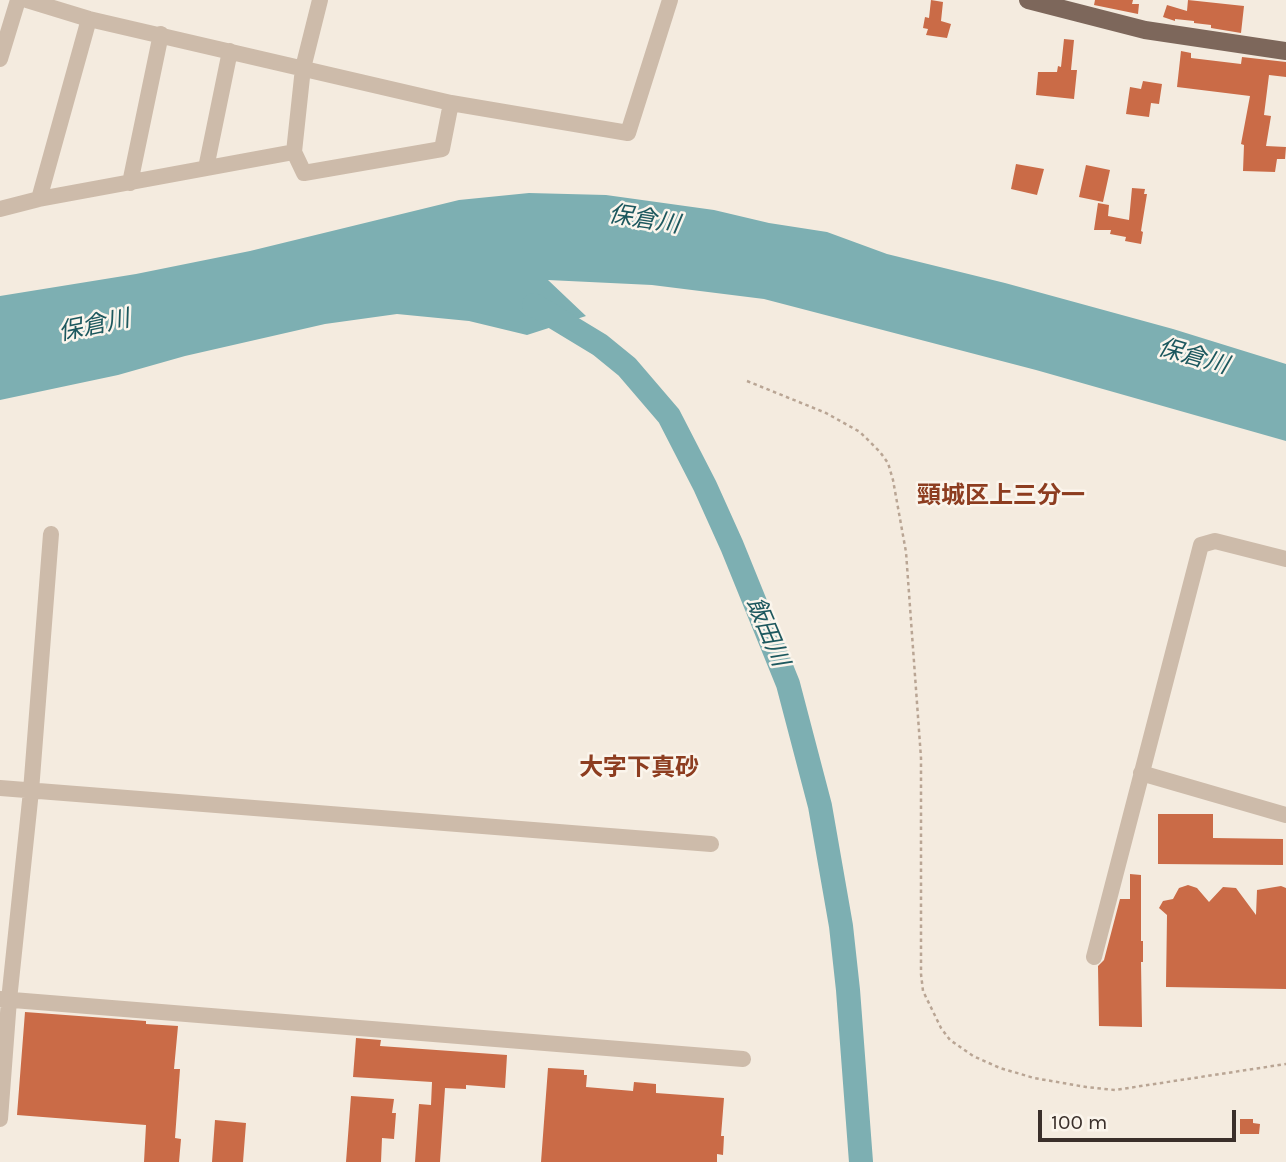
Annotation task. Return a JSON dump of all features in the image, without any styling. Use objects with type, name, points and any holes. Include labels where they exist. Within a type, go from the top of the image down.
[{"type":"main road","points":[[1028,0],[1145,30],[1286,51]]},
{"type":"street","points":[[0,59],[18,0]]},
{"type":"street","points":[[27,0],[89,19],[451,103],[628,133],[670,0]]},
{"type":"street","points":[[320,0],[303,68],[294,152],[304,173],[442,149],[451,103]]},
{"type":"street","points":[[39,199],[89,19]]},
{"type":"street","points":[[130,183],[161,34]]},
{"type":"street","points":[[206,168],[230,51]]},
{"type":"street","points":[[0,209],[39,199],[294,152]]},
{"type":"street","points":[[0,1119],[5,1000],[31,791],[51,534]]},
{"type":"street","points":[[1094,957],[1200,545],[1215,541],[1286,559]]},
{"type":"street","points":[[1141,773],[1286,815]]},
{"type":"street","points":[[0,788],[710,844]]},
{"type":"street","points":[[5,1000],[743,1059]]},
{"type":"path","points":[[747,381],[826,413],[860,432],[888,463],[906,552],[921,758],[921,974],[923,991],[946,1034],[973,1056],[1000,1068],[1034,1078],[1115,1090],[1286,1064]]},
{"type":"water","name":"保倉川","points":[[529,193],[606,195],[714,210],[769,223],[827,232],[887,254],[1173,329],[1286,364],[1286,441],[1036,370],[764,299],[652,285],[548,280],[586,316],[527,335],[469,321],[397,314],[325,324],[185,356],[118,375],[0,400],[0,296],[136,274],[250,251],[459,200]]},
{"type":"building","points":[[931,0],[943,2],[941,21],[951,24],[947,38],[926,35],[928,29],[923,28],[925,17],[929,18]]},
{"type":"building","points":[[1095,0],[1133,0],[1132,4],[1139,4],[1138,14],[1094,5]]},
{"type":"building","points":[[1188,0],[1244,6],[1241,33],[1211,28],[1211,25],[1194,21],[1175,21],[1163,17],[1167,5],[1187,11]]},
{"type":"building","points":[[1064,39],[1074,40],[1071,70],[1077,70],[1074,99],[1036,95],[1038,72],[1057,72],[1058,66],[1061,67]]},
{"type":"building","points":[[1181,51],[1191,53],[1191,58],[1241,64],[1242,57],[1286,62],[1286,77],[1269,75],[1264,115],[1271,116],[1266,146],[1286,147],[1285,159],[1277,159],[1275,172],[1243,171],[1244,145],[1241,144],[1250,96],[1177,87]]},
{"type":"building","points":[[1143,81],[1162,84],[1159,104],[1151,103],[1149,117],[1126,114],[1130,87],[1141,89]]},
{"type":"building","points":[[1016,164],[1044,169],[1037,195],[1011,189]]},
{"type":"building","points":[[1086,165],[1110,170],[1103,202],[1079,197]]},
{"type":"building","points":[[1132,188],[1145,189],[1144,194],[1147,194],[1141,244],[1110,234],[1111,230],[1094,230],[1098,203],[1109,205],[1108,216],[1129,220]]},
{"type":"building","points":[[1158,814],[1213,814],[1213,838],[1283,839],[1283,865],[1158,864]]},
{"type":"building","points":[[1130,874],[1141,875],[1142,1027],[1099,1026],[1098,966],[1104,960],[1120,899],[1130,899]]},
{"type":"building","points":[[1188,885],[1197,888],[1209,902],[1223,887],[1236,888],[1256,915],[1257,890],[1281,886],[1286,888],[1286,989],[1166,987],[1167,915],[1159,908],[1163,901],[1173,899],[1179,888]]},
{"type":"building","points":[[25,1012],[178,1026],[174,1069],[180,1069],[175,1138],[181,1139],[179,1162],[144,1162],[146,1125],[17,1115]]},
{"type":"building","points":[[356,1038],[381,1040],[380,1046],[507,1055],[505,1088],[466,1085],[466,1089],[445,1088],[440,1162],[415,1162],[419,1104],[431,1105],[432,1082],[353,1077]]},
{"type":"building","points":[[548,1068],[584,1070],[584,1075],[587,1075],[586,1087],[633,1091],[634,1082],[656,1084],[656,1093],[724,1098],[721,1136],[724,1136],[723,1155],[717,1154],[717,1162],[541,1162]]},
{"type":"building","points":[[351,1096],[394,1099],[394,1139],[382,1138],[381,1162],[346,1162]]},
{"type":"building","points":[[1240,1119],[1253,1119],[1253,1123],[1260,1124],[1259,1134],[1240,1134]]},
{"type":"building","points":[[215,1120],[246,1123],[243,1162],[212,1162]]},
{"type":"waterway","name":"飯田川","points":[[534,305],[600,345],[627,367],[669,416],[732,546],[788,684],[820,806],[841,926],[861,1162]]},
{"type":"district","name":"頸城区上三分一","points":[[1001,496]]},
{"type":"district","name":"大字下真砂","points":[[639,768]]}]
